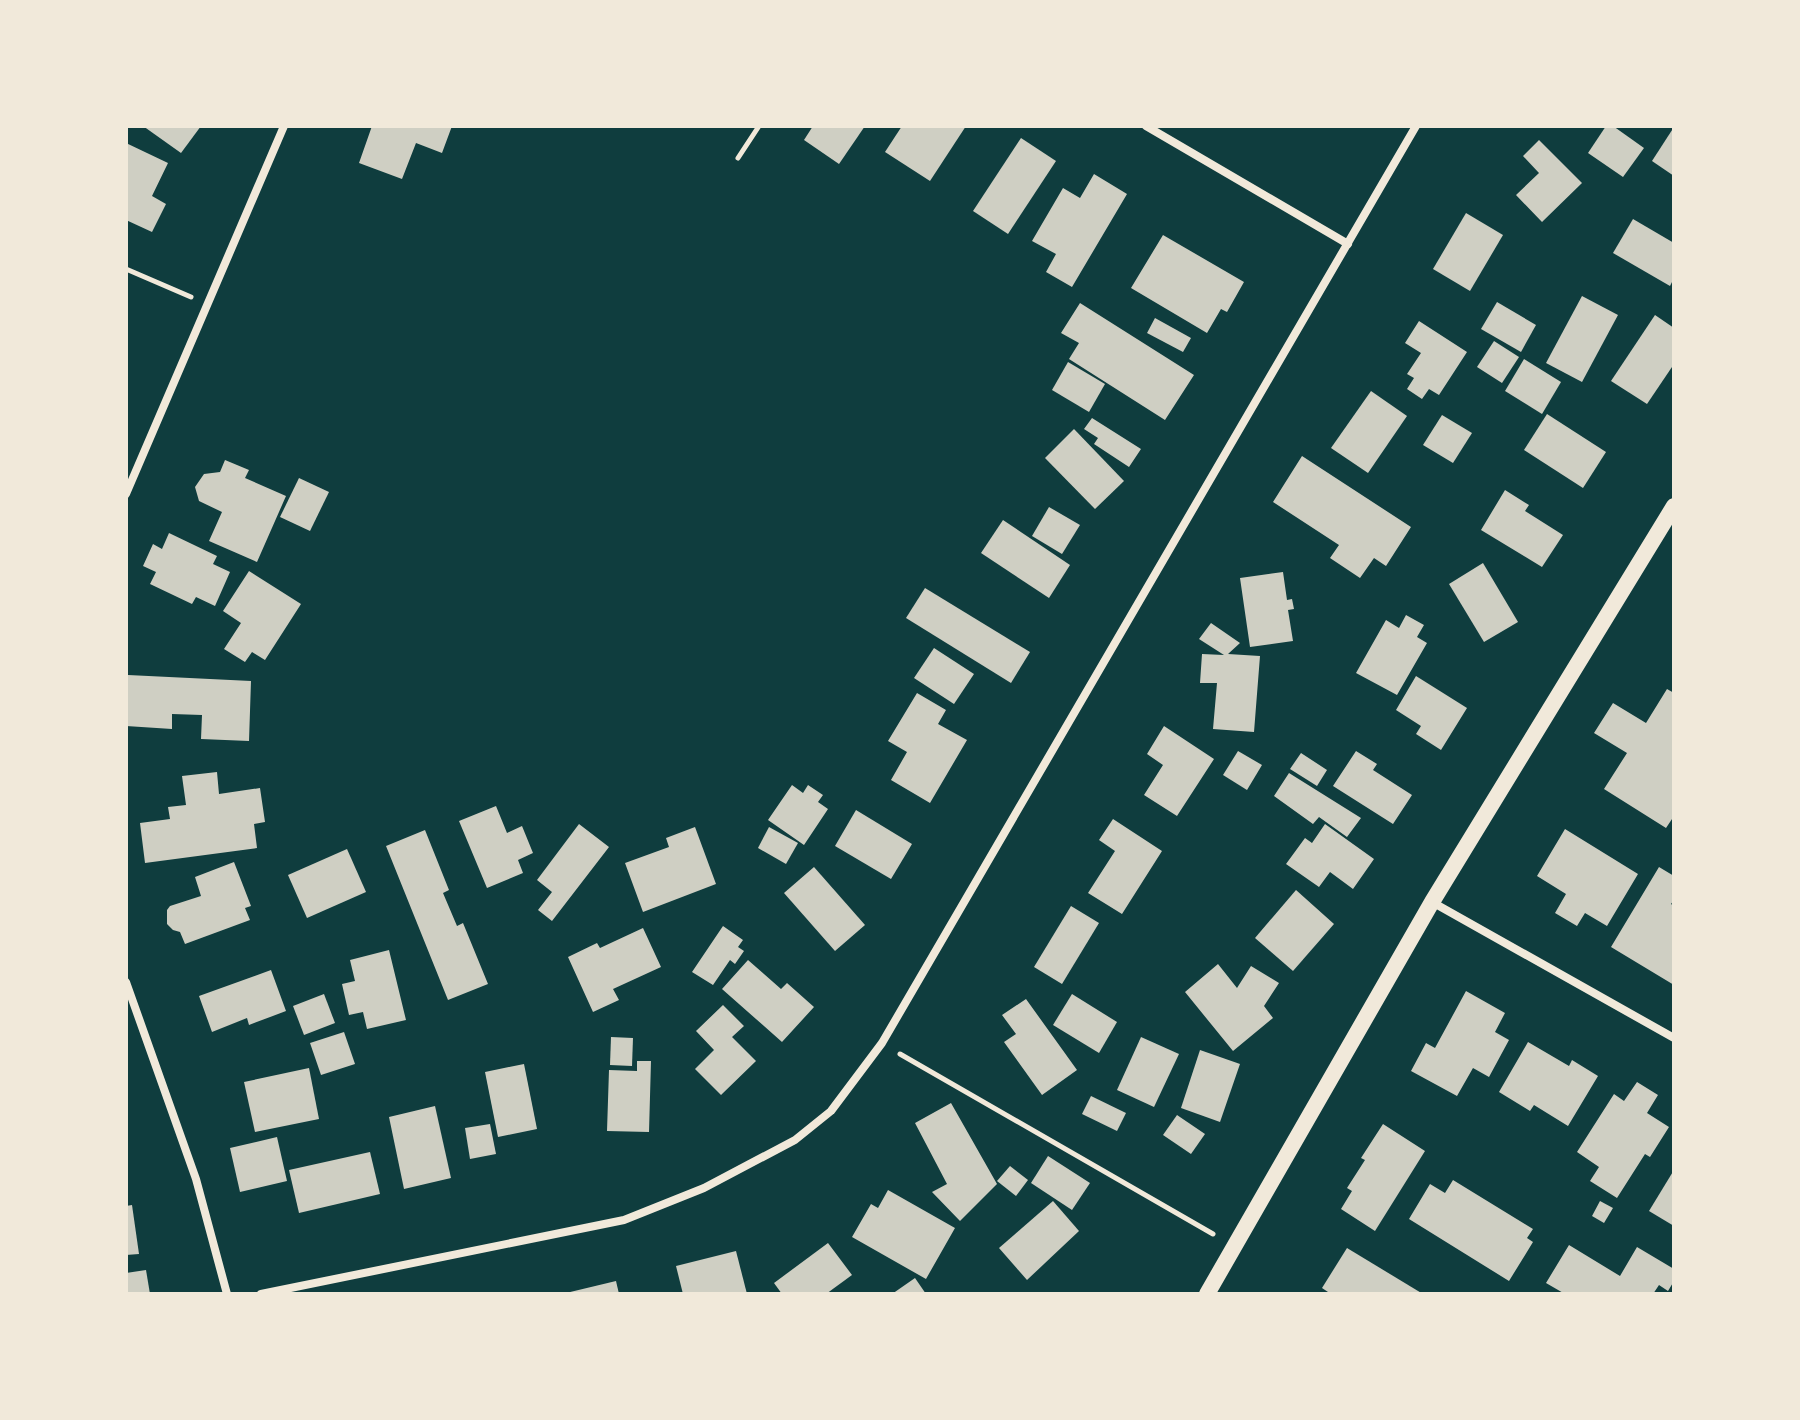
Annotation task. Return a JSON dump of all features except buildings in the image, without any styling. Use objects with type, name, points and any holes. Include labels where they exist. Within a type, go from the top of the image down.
[{"type":"main road","points":[[1207,1294],[1432,902],[1674,506]]},
{"type":"street","points":[[126,494],[284,126]]},
{"type":"street","points":[[1146,126],[1348,244]]},
{"type":"street","points":[[261,1294],[624,1220],[704,1188],[795,1140],[831,1111],[882,1043],[1416,126]]},
{"type":"street","points":[[1432,902],[1674,1038]]},
{"type":"street","points":[[126,982],[196,1179],[227,1294]]},
{"type":"street","points":[[126,1012],[136,1008]]},
{"type":"path","points":[[738,158],[759,126]]},
{"type":"path","points":[[126,269],[207,304]]},
{"type":"path","points":[[882,1043],[1235,1247]]}]
